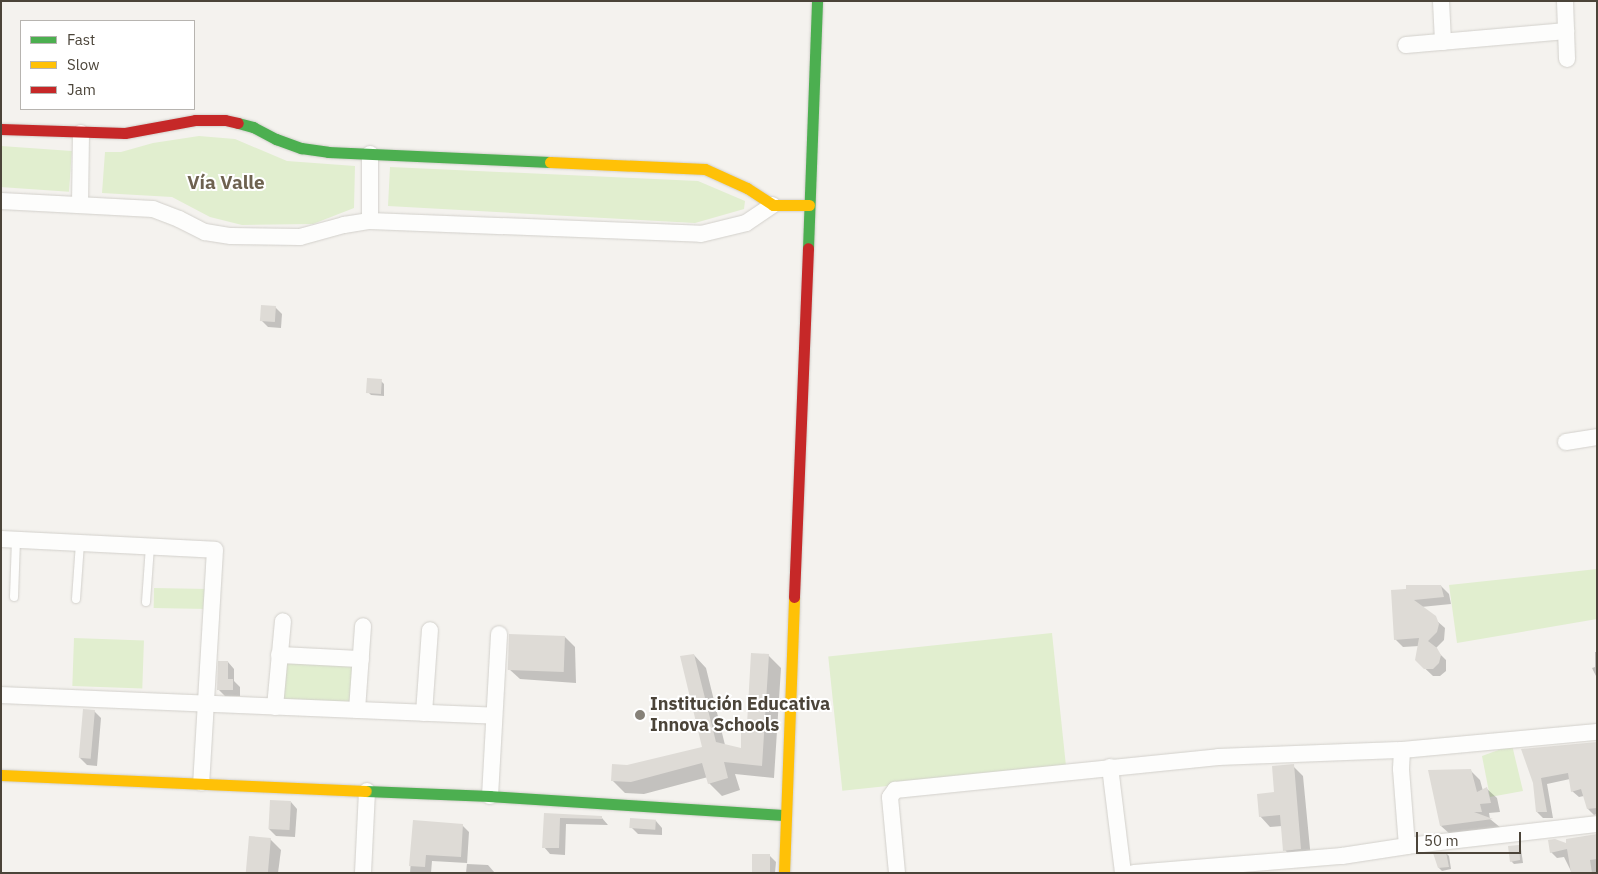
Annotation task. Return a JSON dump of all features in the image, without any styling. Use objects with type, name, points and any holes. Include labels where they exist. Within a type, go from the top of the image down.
[{"type":"street","points":[[784,873],[817,1]]},
{"type":"street","points":[[1441,1],[1443,42]]},
{"type":"street","points":[[1566,1],[1567,59]]},
{"type":"street","points":[[1406,45],[1566,31]]},
{"type":"street","points":[[1,129],[125,133],[195,120],[225,120],[253,128],[301,148],[370,154],[705,168],[747,188],[772,205]]},
{"type":"street","points":[[80,205],[81,133]]},
{"type":"street","points":[[370,154],[370,221]]},
{"type":"street","points":[[1,201],[153,209],[205,232],[231,236],[300,237],[344,225],[370,221],[700,234],[746,222],[772,205],[809,205]]},
{"type":"street","points":[[1566,442],[1597,437]]},
{"type":"street","points":[[8,539],[215,550],[201,784]]},
{"type":"street","points":[[274,707],[282,621]]},
{"type":"street","points":[[358,710],[363,626]]},
{"type":"street","points":[[424,713],[430,630]]},
{"type":"street","points":[[490,796],[499,634]]},
{"type":"street","points":[[279,655],[361,659]]},
{"type":"street","points":[[1,696],[494,716]]},
{"type":"street","points":[[897,873],[890,797],[895,790],[1218,757],[1402,750],[1597,732]]},
{"type":"street","points":[[1402,750],[1401,769],[1407,846]]},
{"type":"street","points":[[1110,767],[1123,873]]},
{"type":"street","points":[[1,775],[490,796],[785,815]]},
{"type":"street","points":[[363,873],[367,791]]},
{"type":"street","points":[[1134,873],[1342,856],[1407,846],[1597,824]]},
{"type":"lane","points":[[8,539],[14,596]]},
{"type":"lane","points":[[76,599],[80,543]]},
{"type":"lane","points":[[146,602],[150,546]]},
{"type":"green space","points":[[199,136],[235,139],[287,161],[355,166],[354,208],[313,224],[242,225],[210,217],[172,197],[102,193],[105,152],[121,152],[153,143]]},
{"type":"green space","points":[[1,146],[72,151],[69,192],[1,187]]},
{"type":"green space","points":[[390,167],[698,181],[745,201],[744,209],[695,223],[388,206]]},
{"type":"green space","points":[[1597,569],[1597,619],[1457,643],[1449,585]]},
{"type":"green space","points":[[154,588],[208,589],[208,609],[154,608]]},
{"type":"green space","points":[[1052,633],[1066,767],[842,791],[828,657]]},
{"type":"green space","points":[[74,638],[144,640],[142,688],[72,686]]},
{"type":"green space","points":[[283,660],[357,663],[356,704],[282,701]]},
{"type":"green space","points":[[1512,745],[1523,791],[1490,797],[1482,756]]},
{"type":"building","points":[[261,305],[276,306],[275,322],[260,321]]},
{"type":"building","points":[[367,378],[382,379],[381,394],[366,393]]},
{"type":"building","points":[[1406,585],[1441,585],[1444,597],[1414,600],[1436,616],[1439,624],[1437,632],[1428,641],[1437,648],[1441,655],[1439,663],[1433,669],[1424,669],[1415,660],[1419,638],[1394,640],[1391,590],[1406,589]]},
{"type":"building","points":[[509,634],[565,636],[564,672],[508,670]]},
{"type":"building","points":[[751,653],[769,654],[762,766],[724,762],[728,778],[708,784],[702,763],[631,782],[611,781],[612,764],[627,765],[702,747],[680,656],[694,654],[716,742],[741,748],[741,724],[747,724]]},
{"type":"building","points":[[218,661],[228,661],[228,679],[233,679],[233,690],[217,690]]},
{"type":"building","points":[[83,709],[95,710],[91,759],[79,758]]},
{"type":"building","points":[[1597,742],[1597,808],[1587,809],[1581,789],[1571,792],[1568,773],[1541,778],[1547,812],[1536,812],[1533,783],[1521,749]]},
{"type":"building","points":[[1294,764],[1301,849],[1283,851],[1280,815],[1259,817],[1257,794],[1274,792],[1272,766]]},
{"type":"building","points":[[1471,769],[1477,792],[1487,787],[1491,803],[1480,804],[1482,812],[1474,812],[1493,819],[1440,826],[1428,770]]},
{"type":"building","points":[[270,800],[291,801],[289,830],[268,829]]},
{"type":"building","points":[[544,813],[602,816],[602,819],[560,818],[559,848],[542,848]]},
{"type":"building","points":[[630,818],[656,820],[655,830],[629,828]]},
{"type":"building","points":[[413,820],[463,824],[461,857],[426,855],[425,867],[409,866]]},
{"type":"building","points":[[1597,834],[1597,859],[1590,860],[1592,873],[1571,873],[1567,849],[1550,853],[1548,840],[1555,839],[1566,843],[1566,839]]},
{"type":"building","points":[[249,836],[271,838],[268,873],[246,873]]},
{"type":"building","points":[[1519,845],[1520,860],[1510,862],[1508,846]]},
{"type":"building","points":[[1446,852],[1449,867],[1438,868],[1433,853]]},
{"type":"building","points":[[752,854],[770,854],[770,873],[752,873]]},
{"type":"traffic: fast","points":[[808,248],[817,1]]},
{"type":"traffic: fast","points":[[238,123],[253,127],[276,139],[301,148],[328,152],[550,162]]},
{"type":"traffic: fast","points":[[366,791],[490,796],[785,815]]},
{"type":"traffic: slow","points":[[550,162],[705,169],[747,188],[773,205],[809,205]]},
{"type":"traffic: slow","points":[[784,873],[794,597]]},
{"type":"traffic: slow","points":[[1,775],[366,791]]},
{"type":"traffic: jam","points":[[1,129],[125,133],[195,120],[225,120],[238,123]]},
{"type":"traffic: jam","points":[[794,597],[808,248]]},
{"type":"place","name":"Institución Educativa Innova Schools","points":[[640,715]]},
{"type":"district","name":"Vía Valle","points":[[226,183]]}]
